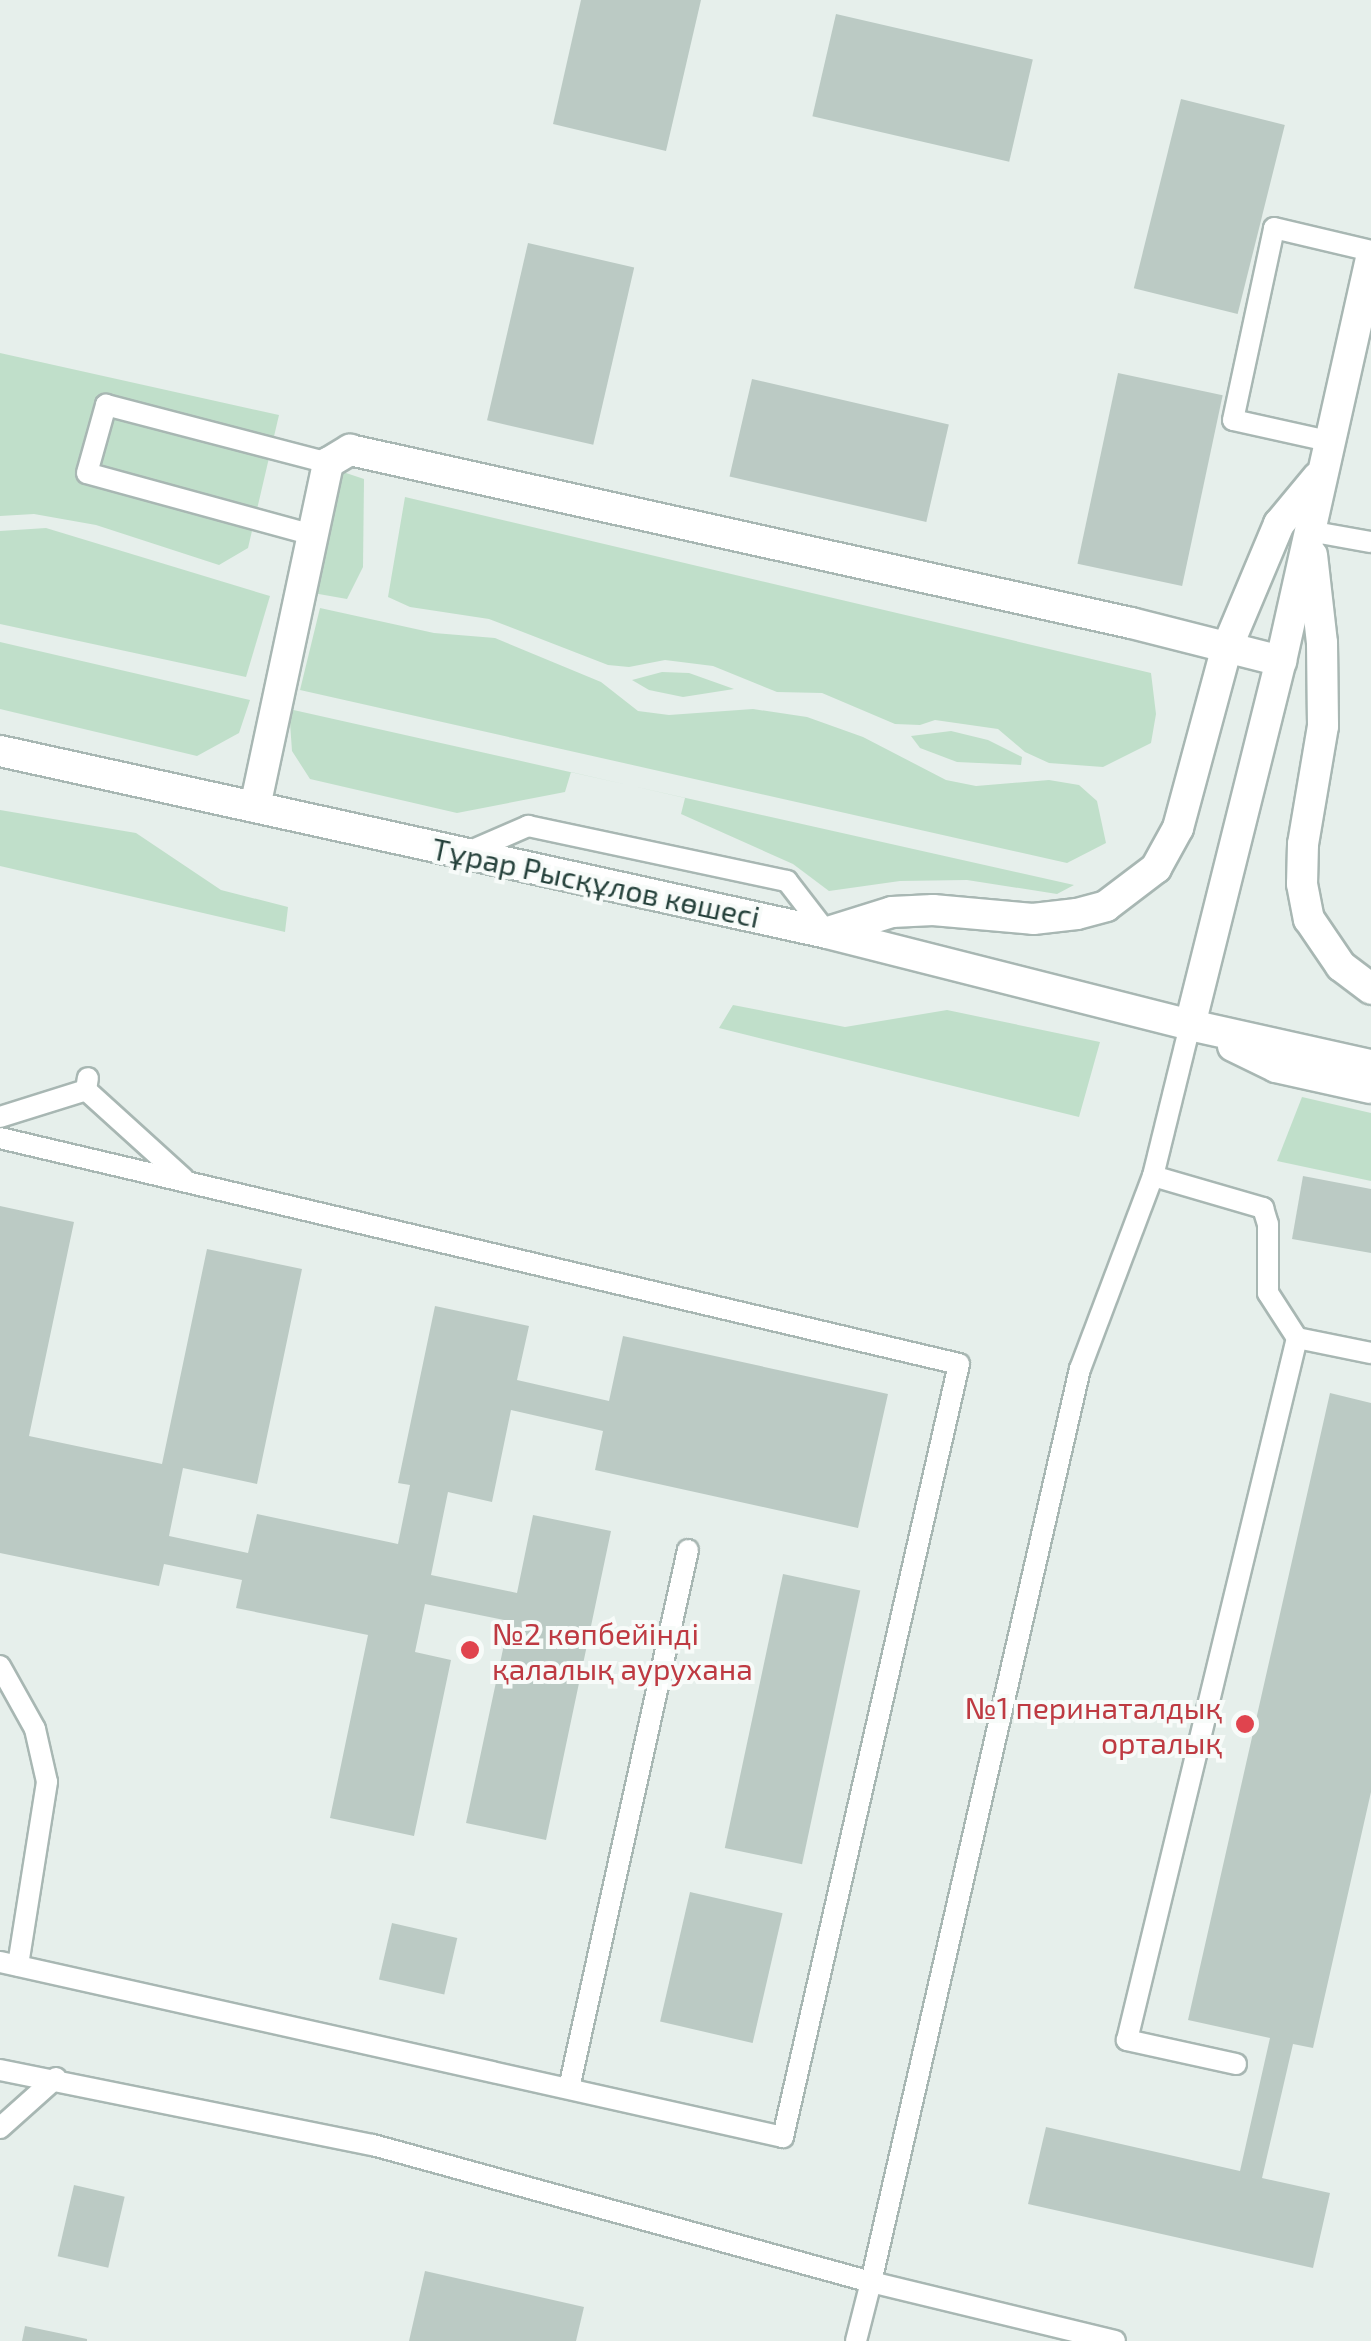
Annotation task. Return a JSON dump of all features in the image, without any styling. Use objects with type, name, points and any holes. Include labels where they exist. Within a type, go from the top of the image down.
[{"type":"street","points":[[1190,1025],[1280,661],[1371,260]]},
{"type":"street","points":[[254,806],[328,463],[350,450],[1000,598],[1131,623],[1280,661]]},
{"type":"street","points":[[827,933],[892,912],[933,910],[1033,919],[1077,914],[1106,906],[1156,868],[1178,828],[1226,650],[1279,524],[1320,475]]},
{"type":"street","points":[[1310,531],[1322,642],[1323,726],[1303,844],[1302,884],[1309,919],[1341,966],[1371,989]]},
{"type":"street","name":"Тұрар Рысқұлов көшесі","points":[[0,751],[827,933],[1190,1025],[1371,1064]]},
{"type":"street","name":"Тұрар Рысқұлов көшесі","points":[[1190,1025],[1276,1067],[1371,1088]]},
{"type":"lane","points":[[1328,441],[1233,420],[1274,228],[1371,252]]},
{"type":"lane","points":[[312,535],[87,473],[106,405],[328,463]]},
{"type":"lane","points":[[1310,531],[1371,542]]},
{"type":"lane","points":[[466,853],[528,826],[787,881],[827,933]]},
{"type":"lane","points":[[856,2341],[1080,1368],[1154,1176],[1190,1025]]},
{"type":"lane","points":[[0,1117],[87,1084],[185,1180]]},
{"type":"lane","points":[[0,1138],[959,1364],[784,2137],[9,1964],[47,1782],[35,1729],[0,1666]]},
{"type":"lane","points":[[1154,1176],[1263,1208],[1268,1224],[1268,1294],[1297,1338],[1371,1353]]},
{"type":"lane","points":[[1236,2064],[1128,2040],[1297,1338]]},
{"type":"lane","points":[[570,2088],[688,1550]]},
{"type":"lane","points":[[0,2070],[56,2078],[373,2146],[871,2282],[1113,2341]]},
{"type":"lane","points":[[0,2128],[56,2078]]},
{"type":"green space","points":[[0,353],[279,415],[248,548],[219,565],[96,525],[34,514],[0,516]]},
{"type":"green space","points":[[334,469],[364,479],[363,567],[347,599],[313,593]]},
{"type":"green space","points":[[405,497],[1151,673],[1156,714],[1151,743],[1103,767],[1049,763],[1025,752],[998,729],[935,720],[920,725],[895,724],[822,693],[777,692],[713,666],[665,660],[629,667],[608,665],[489,619],[410,607],[388,597]]},
{"type":"green space","points":[[46,528],[270,596],[246,677],[0,624],[0,531]]},
{"type":"green space","points":[[320,608],[434,633],[495,638],[601,682],[638,711],[669,715],[753,709],[807,717],[863,737],[946,780],[976,786],[1049,780],[1079,785],[1097,801],[1106,843],[1067,863],[300,690]]},
{"type":"green space","points":[[0,642],[250,700],[239,733],[197,756],[0,709]]},
{"type":"green space","points":[[662,672],[689,673],[734,689],[683,697],[649,690],[632,680]]},
{"type":"green space","points":[[289,709],[571,772],[565,792],[457,813],[310,779],[292,751]]},
{"type":"green space","points":[[951,731],[988,740],[1022,757],[1021,765],[957,762],[920,748],[911,736]]},
{"type":"green space","points":[[629,785],[1074,885],[1057,894],[967,880],[900,881],[829,891],[793,864],[681,814],[685,798]]},
{"type":"green space","points":[[0,810],[136,833],[221,890],[288,907],[285,932],[0,866]]},
{"type":"green space","points":[[733,1005],[845,1027],[947,1010],[1100,1042],[1079,1117],[719,1028]]},
{"type":"green space","points":[[1302,1097],[1371,1113],[1371,1181],[1277,1161]]},
{"type":"building","points":[[581,0],[701,0],[666,151],[553,124]]},
{"type":"building","points":[[836,14],[1033,59],[1009,162],[812,116]]},
{"type":"building","points":[[1181,99],[1285,125],[1238,314],[1134,288]]},
{"type":"building","points":[[528,243],[634,268],[593,445],[487,420]]},
{"type":"building","points":[[1118,373],[1223,395],[1182,586],[1077,564]]},
{"type":"building","points":[[752,379],[949,424],[926,522],[730,476]]},
{"type":"building","points":[[1303,1176],[1371,1189],[1371,1253],[1292,1239]]},
{"type":"building","points":[[0,1206],[74,1222],[29,1436],[162,1464],[207,1249],[302,1269],[257,1484],[183,1468],[169,1536],[248,1553],[257,1514],[398,1544],[410,1485],[398,1483],[435,1306],[529,1326],[517,1380],[609,1401],[623,1336],[888,1394],[858,1528],[595,1470],[603,1431],[511,1410],[492,1502],[448,1492],[431,1575],[517,1593],[533,1515],[611,1531],[546,1840],[466,1823],[509,1621],[425,1604],[415,1652],[451,1660],[414,1836],[330,1818],[368,1635],[236,1608],[242,1580],[164,1564],[159,1586],[0,1553]]},
{"type":"building","points":[[1330,1393],[1371,1403],[1371,1792],[1313,2048],[1293,2044],[1262,2178],[1330,2193],[1313,2268],[1028,2204],[1046,2127],[1240,2171],[1270,2038],[1188,2020]]},
{"type":"building","points":[[783,1574],[860,1590],[802,1864],[725,1848]]},
{"type":"building","points":[[690,1892],[783,1913],[753,2043],[660,2022]]},
{"type":"building","points":[[392,1923],[457,1938],[444,1995],[379,1980]]},
{"type":"building","points":[[74,2185],[125,2197],[108,2268],[58,2256]]},
{"type":"building","points":[[425,2271],[584,2307],[576,2341],[409,2341]]},
{"type":"building","points":[[25,2326],[87,2339],[87,2341],[22,2341]]},
{"type":"place","name":"№2 көпбейінді қалалық аурухана","points":[[470,1650]]},
{"type":"place","name":"№1 перинаталдық орталық","points":[[1245,1724]]}]
